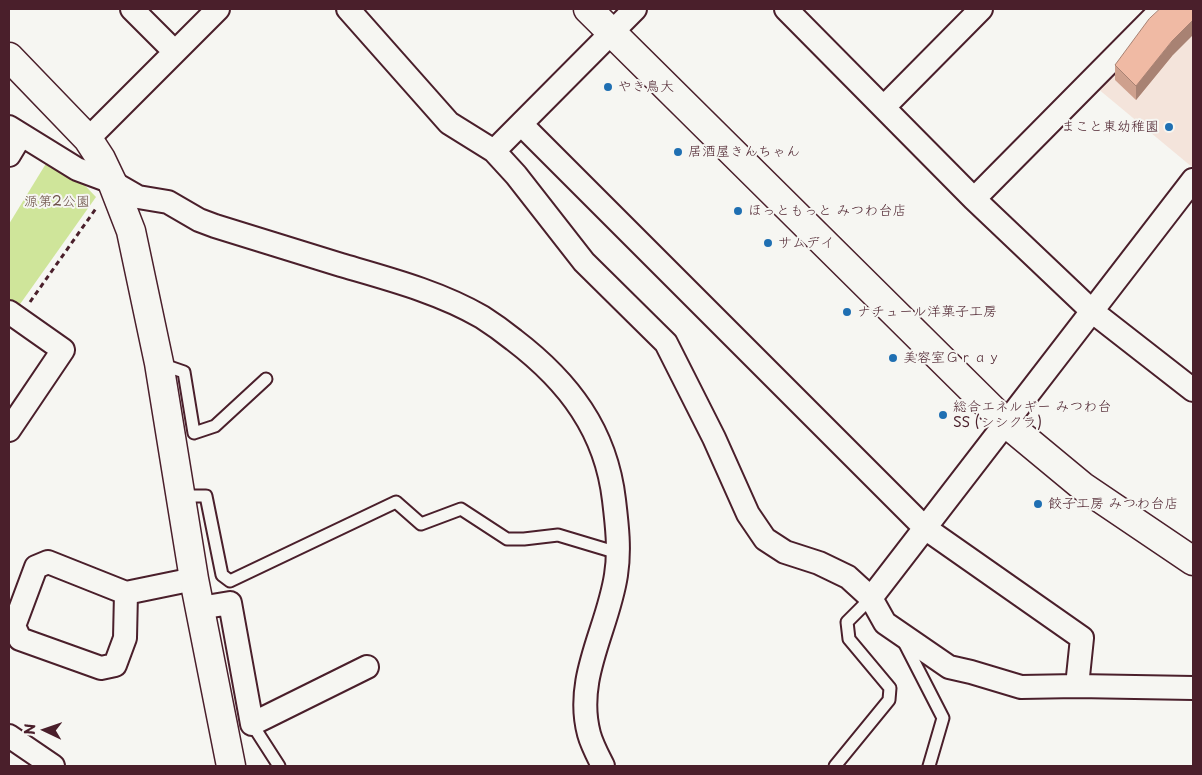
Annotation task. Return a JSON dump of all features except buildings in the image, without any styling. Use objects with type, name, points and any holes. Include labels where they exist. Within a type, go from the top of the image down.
[{"type":"street","points":[[132,9],[175,52]]},
{"type":"street","points":[[88,139],[218,9]]},
{"type":"street","points":[[348,9],[449,123],[494,151],[516,175],[584,262],[666,343],[714,438],[748,514],[765,540],[785,552],[818,563],[848,577],[871,598],[885,623],[949,667],[1021,687],[1193,688]]},
{"type":"street","points":[[588,9],[1006,423],[1082,486],[1193,561]]},
{"type":"street","points":[[494,151],[635,9]]},
{"type":"street","points":[[884,106],[981,9]]},
{"type":"street","points":[[974,199],[1162,9]]},
{"type":"street","points":[[797,12],[974,199],[1093,312],[1193,390]]},
{"type":"street","points":[[9,57],[88,139],[101,159],[115,188],[131,231],[159,363],[194,579],[231,766]]},
{"type":"street","points":[[522,124],[925,528],[1082,638],[1077,686]]},
{"type":"street","points":[[9,155],[15,131],[115,188],[138,197],[168,202],[199,220],[421,290],[457,304],[496,326],[556,376],[573,396],[595,429],[608,465],[613,487],[618,553],[616,576],[589,668],[584,703],[589,735],[597,764]]},
{"type":"street","points":[[871,598],[1193,180]]},
{"type":"street","points":[[9,430],[63,350],[14,315]]},
{"type":"street","points":[[126,592],[125,638],[115,665],[101,668],[20,639],[14,626],[36,567],[48,562],[126,592],[194,579]]},
{"type":"street","points":[[200,608],[230,602],[252,724],[367,667]]},
{"type":"street","points":[[9,736],[53,766]]},
{"type":"lane","points":[[159,363],[184,372],[194,433],[215,426],[266,379]]},
{"type":"lane","points":[[180,496],[206,496],[222,575],[230,580],[396,502],[421,524],[461,509],[508,539],[558,535],[618,553]]},
{"type":"lane","points":[[835,766],[890,700],[890,688],[849,639],[846,622],[871,598]]},
{"type":"lane","points":[[901,634],[943,718],[929,766]]},
{"type":"lane","points":[[252,724],[279,766]]},
{"type":"path","points":[[14,315],[100,202],[115,188]]},
{"type":"shaded area","name":"まこと東幼稚園","points":[[1169,9],[1193,9],[1192,167],[1097,88]]},
{"type":"green space","name":"源第2公園","points":[[50,157],[71,171],[96,197],[18,307],[9,301],[9,224]]},
{"type":"place","name":"やき鳥大","points":[[608,87]]},
{"type":"place","name":"まこと東幼稚園","points":[[1169,127]]},
{"type":"place","name":"居酒屋きんちゃん","points":[[678,152]]},
{"type":"place","name":"ほっともっと みつわ台店","points":[[738,211]]},
{"type":"place","name":"サムデイ","points":[[768,243]]},
{"type":"place","name":"ナチュール洋菓子工房","points":[[847,312]]},
{"type":"place","name":"美容室Ｇｒａｙ","points":[[893,358]]},
{"type":"place","name":"総合エネルギー みつわ台 SS (シシクラ)","points":[[943,415]]},
{"type":"place","name":"餃子工房 みつわ台店","points":[[1038,504]]}]
